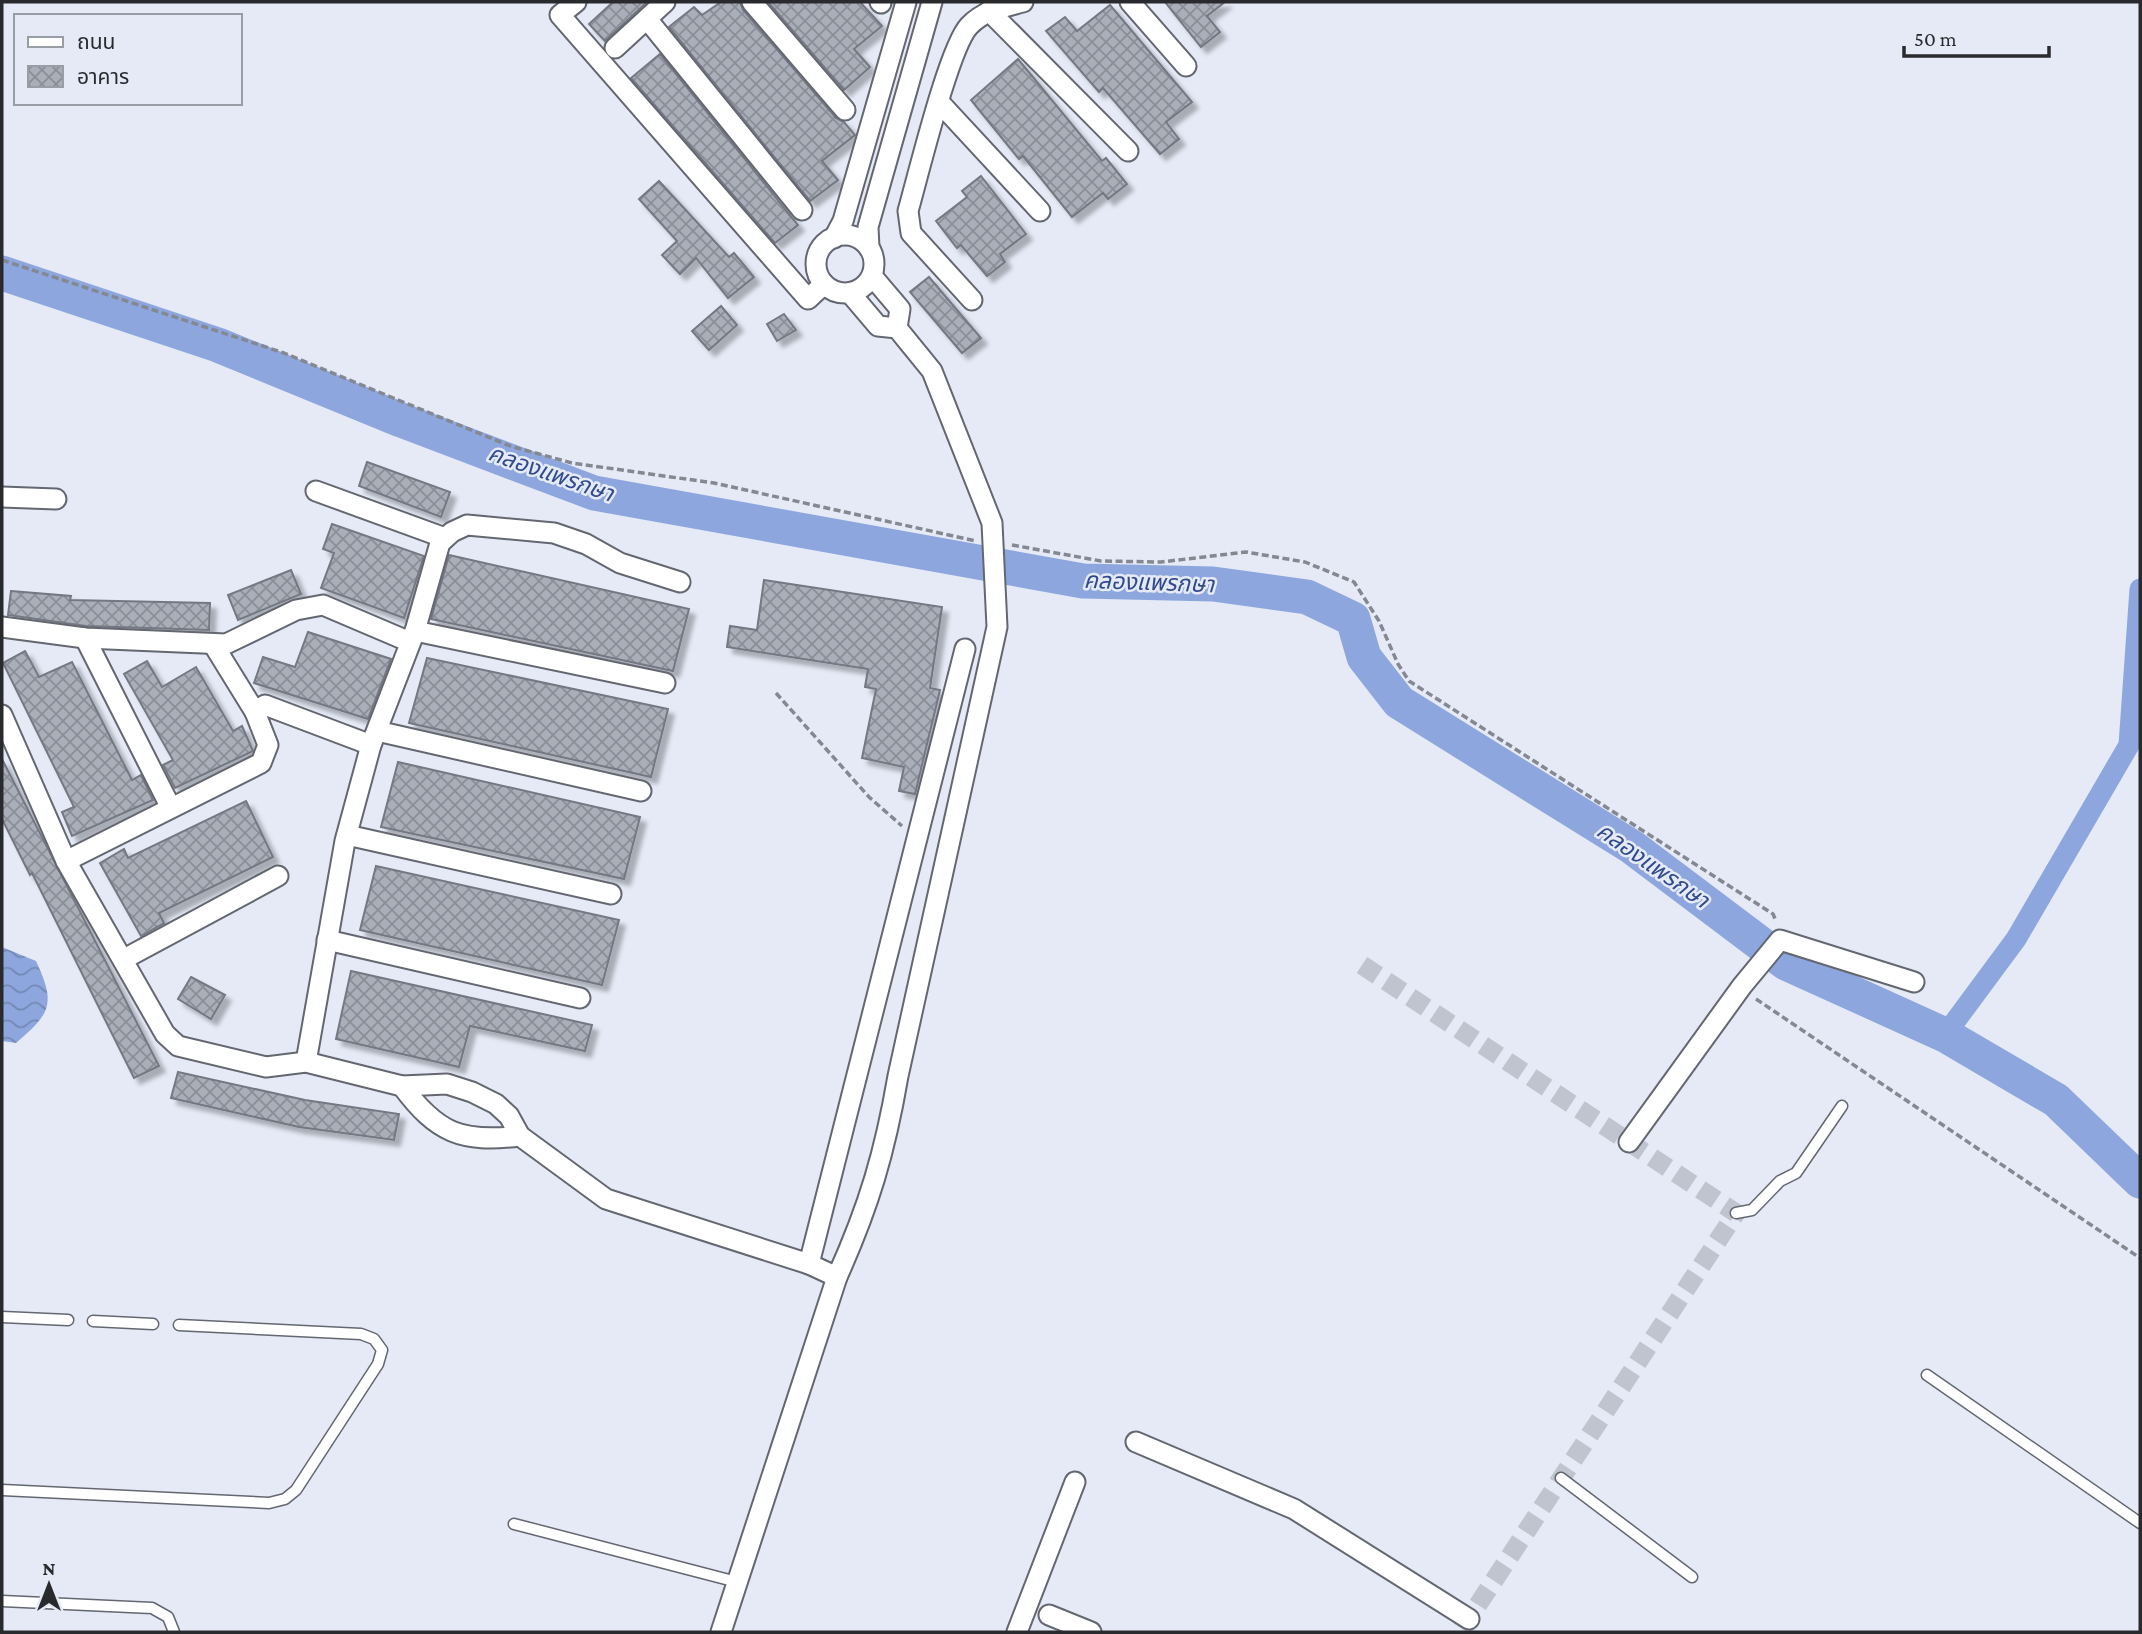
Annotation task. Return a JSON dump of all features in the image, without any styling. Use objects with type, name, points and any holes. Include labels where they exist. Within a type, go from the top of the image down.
[{"type":"street","points":[[576,2],[560,15],[808,299],[824,284]]},
{"type":"street","points":[[615,48],[665,2]]},
{"type":"street","points":[[752,2],[845,110]]},
{"type":"street","points":[[834,238],[843,221],[906,2]]},
{"type":"street","points":[[869,248],[853,236],[834,238],[826,243],[817,258],[816,268],[824,284],[841,293],[850,293],[866,284],[872,276],[873,257],[869,248],[868,227],[932,2]]},
{"type":"street","points":[[972,300],[911,233],[908,211],[940,103],[968,27],[989,11],[1023,2]]},
{"type":"street","points":[[1130,2],[1186,66]]},
{"type":"street","points":[[989,11],[1128,150]]},
{"type":"street","points":[[647,19],[802,210]]},
{"type":"street","points":[[940,103],[1040,211]]},
{"type":"street","points":[[872,276],[900,309],[897,328]]},
{"type":"street","points":[[720,1632],[837,1276],[862,1222],[887,1145],[898,1076],[997,627],[992,523],[932,372],[897,328],[878,326],[850,293]]},
{"type":"street","points":[[316,491],[445,538]]},
{"type":"street","points":[[2,497],[56,499]]},
{"type":"street","points":[[306,1062],[346,835],[374,738],[413,636],[440,543],[467,525],[554,533],[586,544],[620,564],[680,582]]},
{"type":"street","points":[[2,627],[85,638],[226,644],[296,610],[323,605],[413,636],[665,683]]},
{"type":"street","points":[[85,638],[170,806]]},
{"type":"street","points":[[66,861],[170,806],[261,763],[268,745],[255,712],[213,644]]},
{"type":"street","points":[[809,1264],[965,649]]},
{"type":"street","points":[[255,712],[265,705],[374,738],[640,791]]},
{"type":"street","points":[[2,715],[66,861],[165,1034],[178,1046],[266,1068],[306,1062],[402,1086],[447,1084],[472,1092],[496,1104],[509,1116],[520,1136],[606,1199],[809,1264],[837,1276]]},
{"type":"street","points":[[346,835],[611,894]]},
{"type":"street","points":[[124,959],[278,876]]},
{"type":"street","points":[[1629,1142],[1748,991],[1779,937],[1914,982]]},
{"type":"street","points":[[327,940],[580,998]]},
{"type":"street","points":[[402,1086],[437,1125],[476,1138],[520,1136]]},
{"type":"street","points":[[1136,1442],[1294,1509],[1469,1619]]},
{"type":"street","points":[[1017,1632],[1075,1482]]},
{"type":"street","points":[[1049,1615],[1091,1632]]},
{"type":"lane","points":[[1736,1213],[1752,1210],[1780,1181],[1796,1173],[1842,1106]]},
{"type":"lane","points":[[2,1317],[68,1320]]},
{"type":"lane","points":[[93,1321],[153,1324]]},
{"type":"lane","points":[[2,1490],[269,1503],[285,1499],[296,1490],[311,1467],[378,1364],[382,1350],[374,1339],[361,1335],[179,1325]]},
{"type":"lane","points":[[1927,1375],[2140,1523]]},
{"type":"lane","points":[[1561,1478],[1692,1577]]},
{"type":"lane","points":[[513,1524],[737,1582]]},
{"type":"lane","points":[[2,1601],[152,1608],[168,1617],[174,1632]]},
{"type":"path","points":[[2,260],[285,354],[510,446],[572,463],[714,483],[957,539],[981,542]]},
{"type":"path","points":[[1006,544],[1101,561],[1161,562],[1246,552],[1305,562],[1354,582],[1379,621],[1398,664],[1409,681],[1773,914],[1779,937]]},
{"type":"path","points":[[776,693],[869,797],[916,839]]},
{"type":"path","points":[[1748,991],[2140,1258]]},
{"type":"water","points":[[2,947],[36,961],[48,998],[47,1007],[37,1024],[16,1043],[2,1041]]},
{"type":"building","points":[[613,2],[647,2],[605,41],[589,24]]},
{"type":"building","points":[[721,2],[740,2],[743,10],[836,118],[844,122],[855,135],[822,161],[838,180],[810,201],[669,27],[694,7],[702,15]]},
{"type":"building","points":[[768,2],[860,2],[882,26],[854,49],[870,67],[844,90]]},
{"type":"building","points":[[1165,2],[1225,2],[1207,16],[1220,32],[1201,47]]},
{"type":"building","points":[[1110,5],[1192,102],[1166,122],[1179,139],[1160,154],[1103,88],[1099,92],[1046,31],[1065,17],[1077,31]]},
{"type":"building","points":[[660,54],[798,225],[775,243],[631,78]]},
{"type":"building","points":[[1018,59],[1102,161],[1106,158],[1127,184],[1108,199],[1103,193],[1072,217],[1023,156],[1019,159],[971,100]]},
{"type":"building","points":[[981,176],[1026,234],[1000,254],[1005,262],[987,276],[961,245],[957,248],[936,221],[967,197],[962,191]]},
{"type":"building","points":[[659,181],[729,257],[734,253],[754,277],[728,298],[696,258],[680,274],[662,255],[677,241],[639,199]]},
{"type":"building","points":[[929,277],[981,338],[962,353],[910,292]]},
{"type":"building","points":[[721,306],[737,325],[709,350],[692,331]]},
{"type":"building","points":[[784,314],[796,330],[777,341],[767,324]]},
{"type":"building","points":[[367,462],[450,492],[441,517],[359,486]]},
{"type":"building","points":[[332,524],[424,556],[404,618],[321,588],[334,553],[323,549]]},
{"type":"building","points":[[449,555],[689,609],[673,671],[431,619]]},
{"type":"building","points":[[291,570],[301,594],[238,620],[228,595]]},
{"type":"building","points":[[764,580],[942,607],[930,688],[940,690],[915,794],[899,791],[904,767],[862,758],[876,689],[865,687],[868,669],[727,647],[730,626],[757,630]]},
{"type":"building","points":[[11,591],[71,596],[70,600],[210,603],[209,630],[86,626],[8,615]]},
{"type":"building","points":[[308,632],[391,659],[368,719],[254,683],[263,657],[295,667]]},
{"type":"building","points":[[25,651],[39,677],[72,662],[132,780],[141,775],[153,800],[72,836],[62,812],[74,807],[3,663]]},
{"type":"building","points":[[427,658],[668,709],[651,777],[409,723]]},
{"type":"building","points":[[147,661],[162,687],[196,667],[233,731],[242,726],[253,751],[175,788],[163,765],[173,760],[124,674]]},
{"type":"building","points":[[2,759],[159,1066],[134,1078],[32,873],[30,875],[2,819]]},
{"type":"building","points":[[398,762],[640,817],[624,879],[381,827]]},
{"type":"building","points":[[246,801],[273,857],[159,913],[164,923],[141,936],[100,863],[124,849],[128,858]]},
{"type":"building","points":[[376,866],[619,920],[602,985],[360,930]]},
{"type":"building","points":[[351,971],[592,1025],[585,1051],[470,1026],[459,1067],[336,1039]]},
{"type":"building","points":[[191,977],[225,995],[211,1019],[178,999]]},
{"type":"building","points":[[178,1072],[305,1100],[399,1114],[394,1140],[299,1127],[171,1098]]},
{"type":"waterway","name":"คลองแพรกษา","points":[[2,273],[218,345],[401,420],[594,493],[1083,581],[1213,584],[1307,597],[1353,619],[1364,657],[1399,702],[1632,847],[1786,963],[1945,1035],[2056,1100],[2140,1181]]},
{"type":"waterway","points":[[1945,1035],[2016,939],[2129,745],[2140,589]]},
{"type":"tunnel","points":[[1362,965],[1736,1213],[1460,1632]]}]
